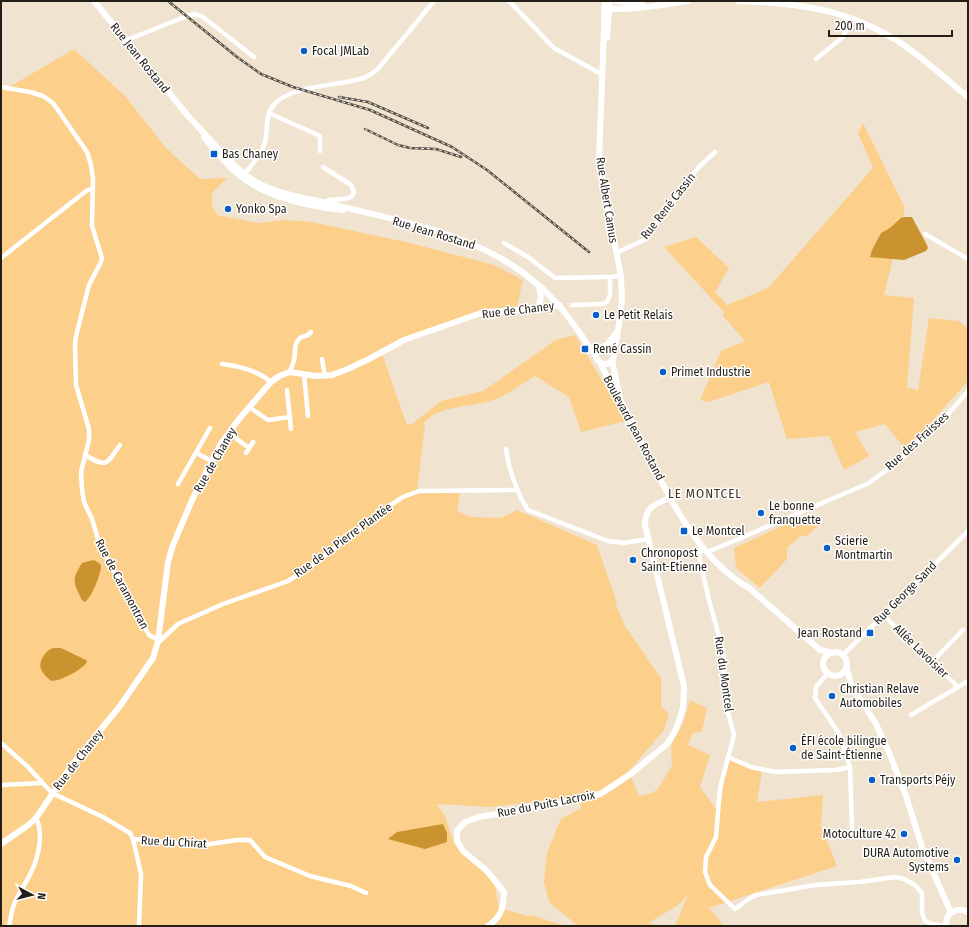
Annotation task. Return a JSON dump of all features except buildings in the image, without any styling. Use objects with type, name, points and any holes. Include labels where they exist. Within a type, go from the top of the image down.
[{"type":"street","name":"Rue Jean Rostand","points":[[94,1],[186,114],[258,188],[274,195],[326,203]]},
{"type":"street","points":[[244,175],[262,152],[266,142],[269,112],[272,106],[287,94],[365,78],[377,70],[434,1]]},
{"type":"street","points":[[509,1],[554,48],[603,75]]},
{"type":"street","name":"Rue Albert Camus","points":[[605,1],[607,9]]},
{"type":"street","name":"Rue Albert Camus","points":[[610,1],[607,9],[603,67],[599,162],[620,276],[622,300],[621,316],[613,352]]},
{"type":"street","points":[[616,1],[649,6]]},
{"type":"street","points":[[607,9],[636,8],[688,1]]},
{"type":"street","points":[[738,1],[813,8],[875,28],[896,40],[933,67],[968,97]]},
{"type":"street","points":[[813,8],[814,1]]},
{"type":"street","points":[[127,40],[174,20],[195,14],[203,17],[254,57]]},
{"type":"street","points":[[816,59],[843,37],[851,19]]},
{"type":"street","name":"Rue de Caramontran","points":[[1,87],[43,96],[52,103],[87,152],[92,171],[92,226],[102,258],[89,285],[76,336],[74,355],[76,384],[89,429],[81,472],[84,502],[92,519],[100,546],[149,635],[158,641]]},
{"type":"street","points":[[269,112],[320,136],[320,151]]},
{"type":"street","name":"Rue René Cassin","points":[[616,254],[644,240],[698,169],[715,152]]},
{"type":"street","points":[[323,167],[351,185],[354,192],[351,197],[326,203]]},
{"type":"street","name":"Rue Jean Rostand","points":[[244,175],[264,186],[285,193],[421,226],[472,243],[512,264],[538,284],[560,305],[596,356]]},
{"type":"street","points":[[1,258],[86,191],[93,188]]},
{"type":"street","points":[[925,234],[968,260]]},
{"type":"street","points":[[504,243],[528,257],[555,278],[620,276]]},
{"type":"street","points":[[572,305],[602,304],[607,302],[610,295],[610,277]]},
{"type":"street","points":[[535,309],[541,300],[538,284]]},
{"type":"street","name":"Rue de Chaney","points":[[1,844],[36,818],[72,765],[128,696],[153,658],[158,641],[160,616],[170,554],[193,498],[212,461],[229,433],[271,382],[290,372],[311,376],[325,376],[348,369],[404,340],[484,312],[535,309],[560,305]]},
{"type":"street","name":"Rue Albert Camus","points":[[603,347],[618,331]]},
{"type":"street","points":[[290,372],[294,358],[294,347],[300,338],[307,336],[311,332]]},
{"type":"street","points":[[588,344],[611,349],[613,352],[612,360],[620,399]]},
{"type":"street","points":[[603,347],[597,351],[597,360],[601,363],[607,364],[612,360]]},
{"type":"street","points":[[322,359],[325,376]]},
{"type":"street","name":"Boulevard Jean Rostand","points":[[601,363],[604,372],[620,399],[671,497],[702,546],[820,650]]},
{"type":"street","points":[[222,364],[254,371],[264,376],[271,382]]},
{"type":"street","points":[[304,374],[308,416]]},
{"type":"street","points":[[287,390],[292,429]]},
{"type":"street","name":"Rue des Fraisses","points":[[708,552],[869,482],[900,460],[949,412],[968,391]]},
{"type":"street","points":[[249,407],[268,420],[290,417]]},
{"type":"street","points":[[178,484],[210,428]]},
{"type":"street","points":[[229,433],[249,448]]},
{"type":"street","points":[[246,453],[253,442]]},
{"type":"street","points":[[84,455],[98,463],[103,464],[107,462],[120,446]]},
{"type":"street","points":[[506,449],[518,490],[528,510],[608,542],[624,543],[648,539]]},
{"type":"street","points":[[196,452],[212,461]]},
{"type":"street","name":"Rue de la Pierre Plantée","points":[[158,641],[160,641],[178,624],[223,604],[288,581],[307,569],[403,497],[419,491],[518,490]]},
{"type":"street","name":"Rue du Puits Lacroix","points":[[488,926],[498,917],[504,906],[504,892],[487,871],[463,851],[457,841],[457,831],[466,822],[479,817],[562,803],[600,794],[632,773],[667,744],[675,731],[683,708],[684,686],[645,525],[645,516],[649,509],[671,497]]},
{"type":"street","name":"Rue George Sand","points":[[843,655],[968,530]]},
{"type":"street","name":"Rue du Montcel","points":[[702,546],[699,556],[723,651],[725,701],[734,735],[720,788],[716,837],[706,857],[705,872],[710,885],[735,909],[756,895],[816,885],[853,883],[895,877],[904,879],[915,885],[922,893],[922,914],[925,921],[937,924]]},
{"type":"street","name":"Allée Lavoisier","points":[[883,615],[958,687]]},
{"type":"street","points":[[932,662],[963,630]]},
{"type":"street","points":[[820,650],[836,652],[843,655],[847,661],[847,669],[851,685],[876,724],[890,755],[906,796],[922,847],[945,898],[948,916],[944,926],[937,924]]},
{"type":"street","points":[[820,650],[827,674],[837,677],[851,685]]},
{"type":"street","points":[[824,660],[827,655],[833,652]]},
{"type":"street","points":[[837,677],[843,674],[847,669]]},
{"type":"street","points":[[827,674],[816,687],[815,698],[838,732],[850,767],[852,830]]},
{"type":"street","name":"Allée Lavoisier","points":[[911,715],[968,681]]},
{"type":"street","name":"Rue du Chirat","points":[[1,743],[52,793],[103,817],[126,830],[130,833],[133,839],[203,845],[237,840],[250,840],[265,858],[310,876],[351,886],[366,893]]},
{"type":"street","points":[[728,757],[751,767],[776,772],[837,770],[850,767]]},
{"type":"street","points":[[1,785],[42,783]]},
{"type":"street","points":[[9,926],[14,905],[31,874],[36,856],[40,835],[36,818]]},
{"type":"street","points":[[133,839],[141,874],[139,926]]},
{"type":"street","points":[[945,898],[957,909],[968,911]]},
{"type":"street","points":[[937,924],[957,909]]},
{"type":"shaded area","points":[[74,49],[125,96],[166,148],[200,179],[227,178],[212,193],[212,205],[217,215],[258,223],[285,220],[312,222],[406,242],[494,265],[523,280],[517,307],[488,309],[381,351],[407,425],[412,424],[441,401],[483,391],[556,340],[575,335],[626,421],[581,432],[569,397],[535,376],[503,396],[489,401],[438,413],[423,424],[425,424],[417,492],[460,493],[457,511],[471,517],[501,518],[517,510],[597,545],[617,603],[616,606],[625,626],[661,678],[661,707],[669,714],[664,730],[627,773],[599,793],[490,807],[437,804],[445,816],[454,844],[494,882],[499,908],[528,916],[531,915],[565,926],[1,926],[1,86],[11,86]]},
{"type":"shaded area","points":[[863,123],[905,208],[884,295],[914,298],[907,388],[918,390],[929,318],[959,321],[968,329],[968,381],[906,450],[885,424],[855,432],[869,456],[844,470],[829,436],[787,439],[769,382],[708,402],[700,400],[721,351],[745,341],[723,316],[724,312],[664,247],[696,237],[729,268],[715,292],[727,305],[768,288],[873,168],[858,133]]},
{"type":"shaded area","points":[[904,217],[912,217],[927,245],[928,248],[926,251],[904,260],[870,257],[881,233]]},
{"type":"shaded area","points":[[802,517],[820,524],[807,536],[800,536],[787,548],[787,559],[760,588],[736,568],[734,548]]},
{"type":"shaded area","points":[[93,560],[101,565],[101,568],[93,591],[85,602],[81,599],[75,586],[75,578],[82,563]]},
{"type":"shaded area","points":[[53,648],[61,648],[86,660],[87,662],[71,674],[55,681],[51,681],[40,666],[43,656]]},
{"type":"shaded area","points":[[690,700],[707,708],[702,731],[693,733],[688,745],[710,755],[700,787],[716,809],[717,804],[721,803],[724,780],[730,760],[747,766],[749,769],[762,771],[757,802],[823,795],[821,826],[837,866],[709,908],[724,926],[675,926],[688,895],[677,906],[648,923],[660,926],[578,926],[549,902],[544,882],[547,853],[561,819],[581,808],[580,801],[601,797],[631,777],[639,796],[649,794],[657,790],[672,766],[671,746],[683,723]]},
{"type":"shaded area","points":[[443,824],[447,833],[447,842],[425,849],[388,839],[397,832]]},
{"type":"railway","points":[[168,1],[237,57],[261,74],[293,87],[370,110],[452,147],[487,170],[589,252]]},
{"type":"railway","points":[[339,97],[368,102],[428,128]]},
{"type":"railway","points":[[365,129],[398,145],[410,148],[436,149],[461,157]]},
{"type":"place","name":"Focal JMLab","points":[[304,51]]},
{"type":"place","name":"Bas Chaney","points":[[214,154]]},
{"type":"place","name":"Yonko Spa","points":[[228,209]]},
{"type":"place","name":"Le Petit Relais","points":[[596,315]]},
{"type":"place","name":"René Cassin","points":[[585,349]]},
{"type":"place","name":"Primet Industrie","points":[[663,372]]},
{"type":"place","name":"Le bonne franquette","points":[[761,513]]},
{"type":"place","name":"Le Montcel","points":[[684,531]]},
{"type":"place","name":"Scierie Montmartin","points":[[827,548]]},
{"type":"place","name":"Chronopost Saint-Etienne","points":[[633,560]]},
{"type":"place","name":"Jean Rostand","points":[[870,633]]},
{"type":"place","name":"Christian Relave Automobiles","points":[[832,696]]},
{"type":"place","name":"ÉFI école bilingue de Saint-Étienne","points":[[793,748]]},
{"type":"place","name":"Transports Péjy","points":[[872,780]]},
{"type":"place","name":"Motoculture 42","points":[[904,834]]},
{"type":"place","name":"DURA Automotive Systems","points":[[957,860]]},
{"type":"district","name":"LE MONTCEL","points":[[705,493]]}]
